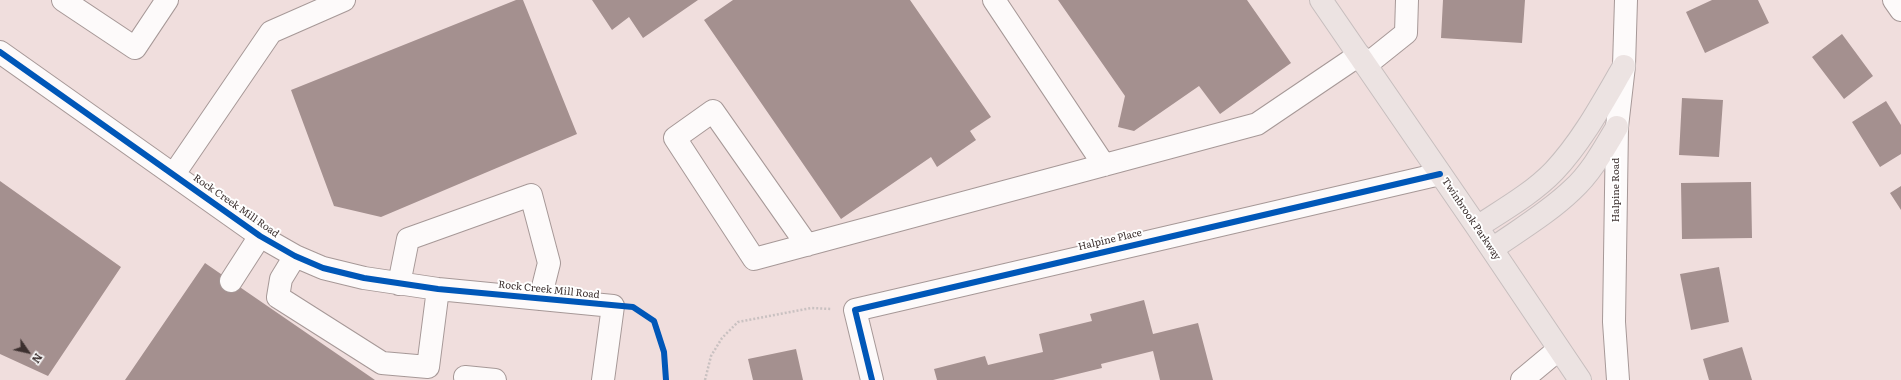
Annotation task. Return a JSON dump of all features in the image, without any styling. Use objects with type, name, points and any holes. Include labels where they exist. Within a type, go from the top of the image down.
[{"type":"main road","name":"Twinbrook Parkway","points":[[1321,0],[1492,249],[1558,350],[1580,380]]},
{"type":"main road","points":[[1477,227],[1529,192],[1554,171],[1590,124],[1624,66]]},
{"type":"main road","points":[[1492,249],[1545,213],[1573,190],[1599,157],[1617,127]]},
{"type":"street","points":[[63,0],[135,48],[168,0]]},
{"type":"street","points":[[174,174],[271,32],[344,0]]},
{"type":"street","points":[[994,0],[1104,165]]},
{"type":"street","points":[[807,245],[713,111],[675,138],[754,259],[807,245],[1257,124],[1406,33],[1407,0]]},
{"type":"street","name":"Halpine Road","points":[[1618,380],[1614,322],[1617,127],[1624,66],[1626,0]]},
{"type":"street","points":[[1894,0],[1901,10]]},
{"type":"street","name":"Rock Creek Mill Road","points":[[0,52],[260,236],[295,256],[323,268],[399,284],[613,306],[603,380]]},
{"type":"street","name":"Halpine Place","points":[[855,310],[1440,174]]},
{"type":"street","points":[[399,284],[408,239],[531,195],[549,263],[540,299]]},
{"type":"street","points":[[231,281],[260,236]]},
{"type":"street","points":[[295,256],[281,279],[278,296],[382,363],[427,373],[438,289]]},
{"type":"street","points":[[855,310],[872,380]]},
{"type":"street","points":[[1522,380],[1558,350]]},
{"type":"street","points":[[465,377],[495,380]]},
{"type":"path","points":[[705,380],[711,356],[722,338],[738,322],[812,308],[855,310]]},
{"type":"building","points":[[516,0],[523,0],[577,134],[381,217],[334,206],[291,90]]},
{"type":"building","points":[[592,0],[698,0],[643,38],[629,17],[612,30]]},
{"type":"building","points":[[733,0],[910,0],[991,117],[970,131],[976,140],[937,167],[931,157],[841,219],[704,20]]},
{"type":"building","points":[[1058,0],[1247,0],[1291,63],[1220,114],[1199,86],[1134,131],[1118,127],[1125,96]]},
{"type":"building","points":[[1443,0],[1525,0],[1522,43],[1441,38]]},
{"type":"building","points":[[1712,0],[1758,0],[1769,23],[1705,53],[1686,12]]},
{"type":"building","points":[[1842,34],[1873,76],[1844,99],[1812,57]]},
{"type":"building","points":[[1682,98],[1723,100],[1719,157],[1679,155]]},
{"type":"building","points":[[1886,101],[1901,125],[1901,154],[1880,167],[1852,122]]},
{"type":"building","points":[[0,181],[121,267],[48,376],[0,354]]},
{"type":"building","points":[[1751,182],[1752,238],[1682,239],[1681,183]]},
{"type":"building","points":[[1901,186],[1901,210],[1890,193]]},
{"type":"building","points":[[205,263],[231,281],[375,380],[125,380]]},
{"type":"building","points":[[1719,267],[1729,322],[1691,330],[1680,274]]},
{"type":"building","points":[[1144,300],[1153,334],[1198,323],[1213,380],[1160,380],[1153,351],[1101,364],[1102,368],[1053,380],[937,380],[934,369],[985,356],[988,365],[1043,352],[1039,334],[1092,321],[1090,314]]},
{"type":"building","points":[[1742,347],[1752,380],[1709,380],[1703,359]]},
{"type":"building","points":[[796,349],[803,380],[753,380],[748,359]]},
{"type":"cycle path","points":[[0,52],[260,236],[295,256],[323,268],[364,278],[438,289],[633,307],[654,321],[664,352],[666,380]]},
{"type":"cycle path","points":[[872,380],[855,310],[1440,174]]}]
